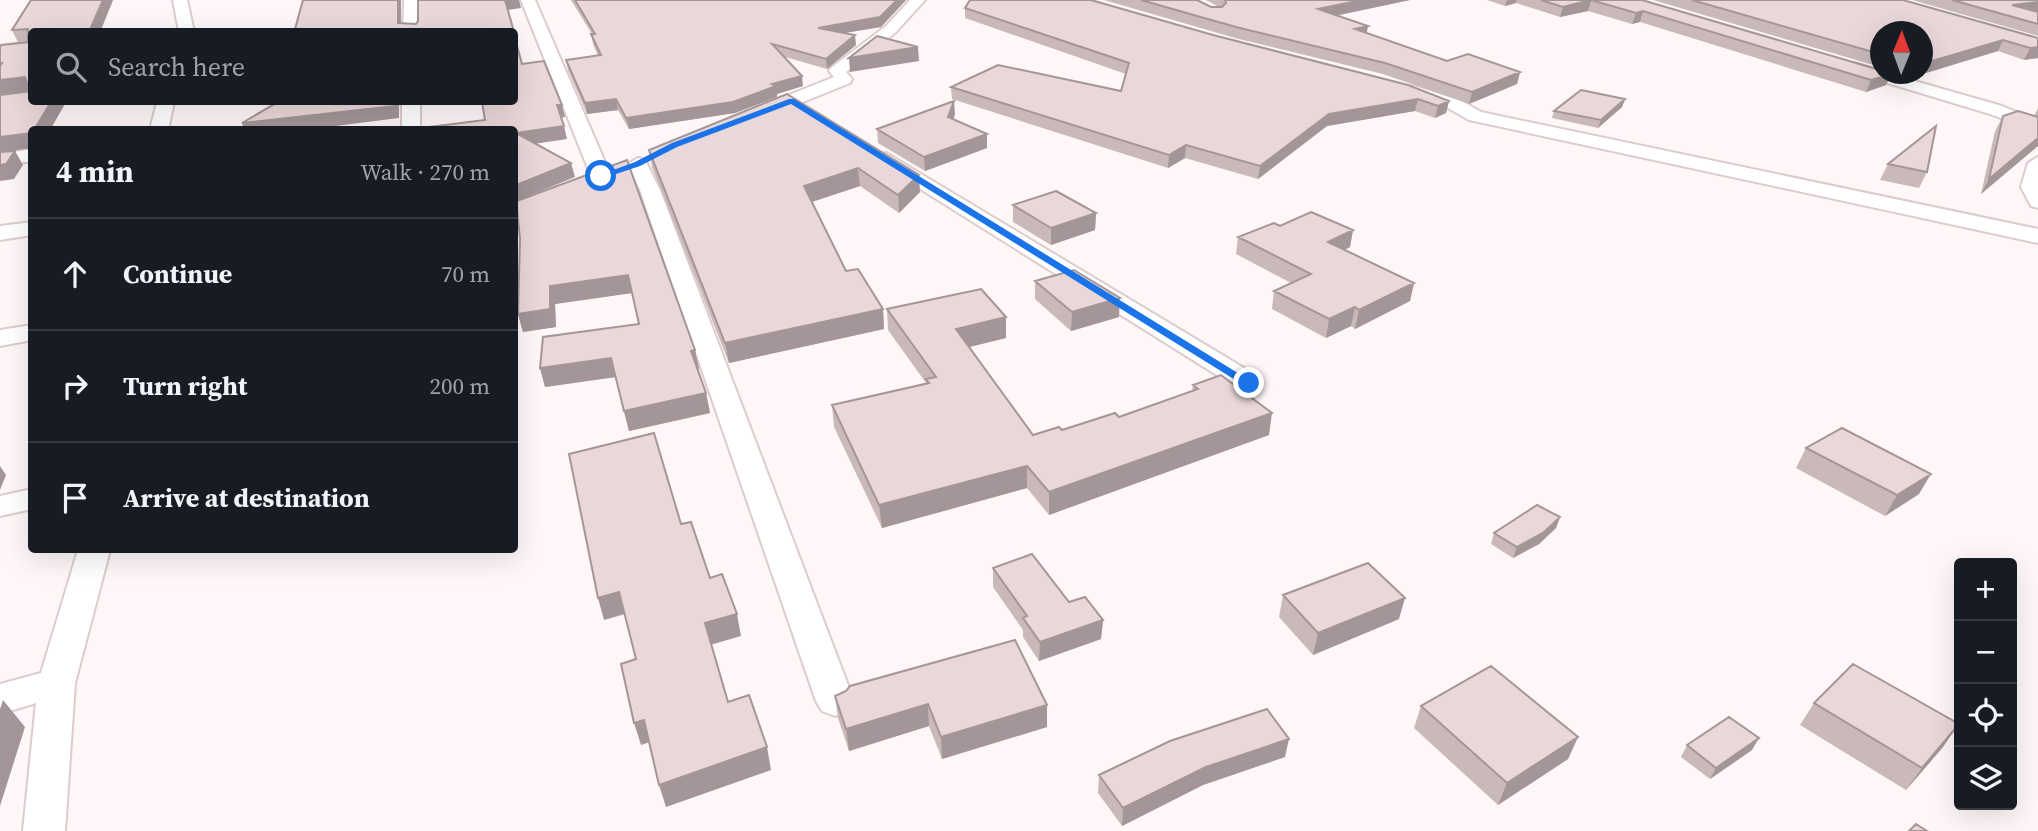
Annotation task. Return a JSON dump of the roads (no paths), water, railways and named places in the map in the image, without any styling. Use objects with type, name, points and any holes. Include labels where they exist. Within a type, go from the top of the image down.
[{"type":"street","points":[[180,0],[183,28]]},
{"type":"street","points":[[411,0],[411,28]]},
{"type":"street","points":[[528,0],[619,170],[650,190],[835,701]]},
{"type":"street","points":[[740,120],[844,79],[837,71],[891,29],[918,0]]},
{"type":"street","points":[[1839,63],[1996,110],[2038,127]]},
{"type":"street","points":[[1392,84],[1454,104],[1475,116],[2038,236]]},
{"type":"street","points":[[792,101],[815,116]]},
{"type":"street","points":[[160,126],[164,105]]},
{"type":"street","points":[[411,105],[411,126]]},
{"type":"street","points":[[863,145],[1249,383]]},
{"type":"street","points":[[0,160],[28,156]]},
{"type":"street","points":[[2038,163],[2031,187],[2038,202]]},
{"type":"street","points":[[0,233],[28,229]]},
{"type":"street","points":[[0,338],[28,333]]},
{"type":"street","points":[[0,506],[28,500]]},
{"type":"street","points":[[44,831],[57,683],[93,553]]},
{"type":"street","points":[[0,699],[57,683]]}]
